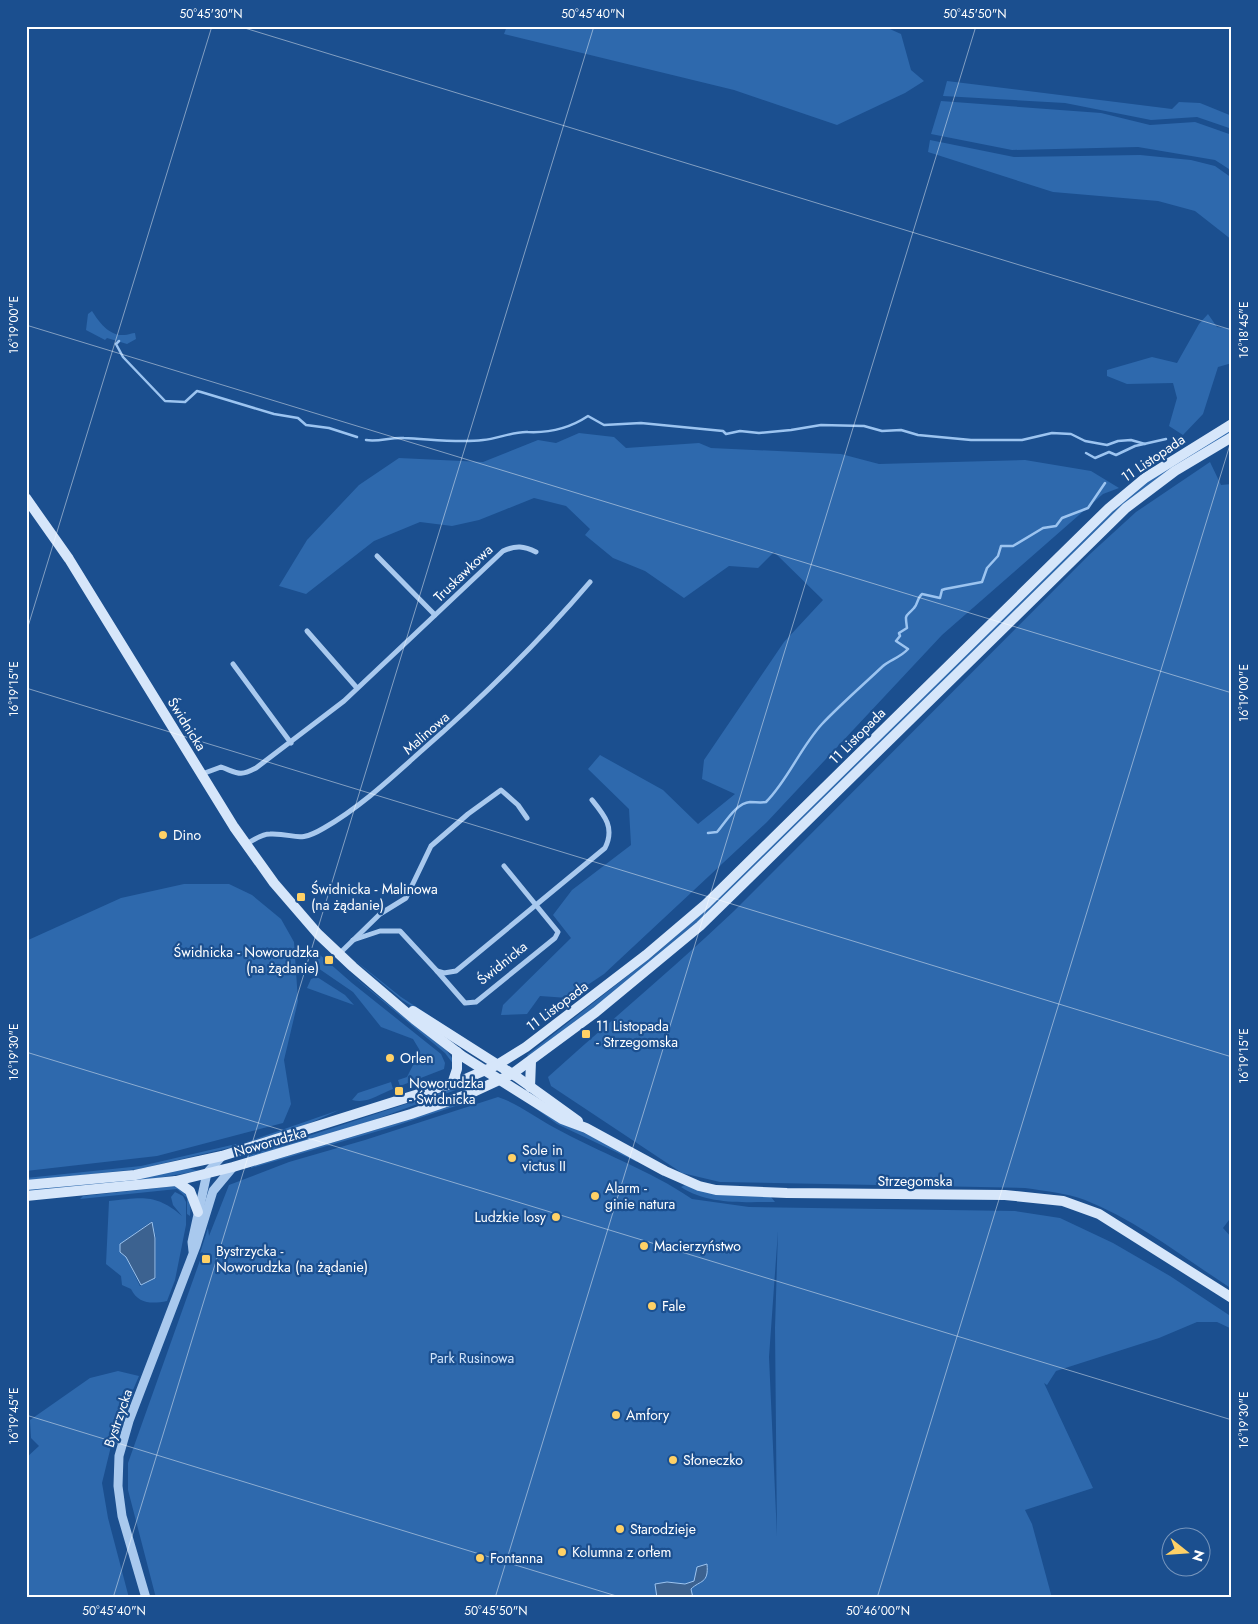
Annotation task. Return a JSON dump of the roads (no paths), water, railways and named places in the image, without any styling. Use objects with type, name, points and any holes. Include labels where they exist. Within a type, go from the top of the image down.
[{"type":"main road","name":"11 Listopada","points":[[497,1065],[526,1047],[596,994],[706,904],[1109,508],[1145,478],[1232,424]]},
{"type":"main road","name":"11 Listopada","points":[[512,1074],[596,1012],[720,907],[1112,521],[1161,481],[1232,438]]},
{"type":"main road","name":"Świdnicka","points":[[26,498],[69,559],[246,844],[284,895],[339,954],[456,1052],[485,1070]]},
{"type":"main road","name":"Świdnicka","points":[[385,994],[512,1074]]},
{"type":"main road","points":[[452,1084],[457,1069],[456,1052]]},
{"type":"main road","points":[[530,1087],[531,1061]]},
{"type":"main road","name":"Noworudzka","points":[[26,1185],[135,1175],[222,1156],[452,1084],[497,1065]]},
{"type":"main road","name":"Strzegomska","points":[[485,1070],[562,1119],[586,1128]]},
{"type":"main road","name":"Noworudzka","points":[[26,1196],[176,1181],[232,1167],[411,1114],[500,1081],[512,1074]]},
{"type":"main road","name":"Strzegomska","points":[[512,1074],[586,1128],[665,1171],[699,1186],[716,1190],[844,1194],[1005,1194],[1063,1202],[1099,1214],[1161,1251],[1232,1298]]},
{"type":"main road","points":[[176,1181],[190,1191],[198,1212]]},
{"type":"street","name":"Truskawkowa","points":[[201,774],[221,767],[238,775],[245,774],[291,743],[358,688],[503,551],[512,546],[525,546],[536,552]]},
{"type":"street","name":"Truskawkowa","points":[[377,556],[436,615]]},
{"type":"street","name":"Malinowa","points":[[246,844],[260,836],[270,834],[295,838],[310,836],[338,820],[382,786],[492,687],[548,631],[590,582]]},
{"type":"street","points":[[307,631],[358,688]]},
{"type":"street","points":[[233,664],[291,743]]},
{"type":"street","name":"Świdnicka","points":[[339,954],[380,914],[406,898],[431,846],[490,796],[501,790],[518,805],[527,818]]},
{"type":"street","name":"Świdnicka","points":[[437,971],[444,973],[456,971],[605,848],[609,840],[609,823],[592,800]]},
{"type":"street","name":"Świdnicka","points":[[353,940],[380,931],[400,931],[465,1004],[476,1002],[555,938],[558,932],[504,866]]},
{"type":"street","name":"Bystrzycka","points":[[193,1252],[192,1242],[208,1173],[222,1156]]},
{"type":"street","points":[[194,1163],[208,1173],[214,1190]]},
{"type":"street","name":"Bystrzycka","points":[[146,1598],[122,1516],[118,1486],[119,1456],[130,1421],[176,1302],[214,1190],[232,1167]]},
{"type":"waterway","points":[[119,341],[116,344],[123,357],[165,401],[185,402],[197,391],[274,414],[298,418],[306,425],[329,428],[357,437]]},
{"type":"waterway","points":[[366,440],[399,438],[453,441],[483,440],[523,432],[544,432],[559,429],[574,424],[588,416],[604,425],[641,423],[723,431],[726,434],[740,431],[759,433],[791,430],[821,425],[864,426],[882,431],[901,430],[918,435],[971,440],[1022,440],[1052,433],[1071,434],[1085,441],[1107,445],[1118,441],[1131,440],[1145,444]]},
{"type":"waterway","points":[[1086,453],[1095,458],[1109,452],[1116,455],[1135,446],[1166,439]]},
{"type":"waterway","points":[[708,833],[717,832],[727,819],[745,803],[766,802],[781,784],[807,743],[822,724],[883,666],[902,655],[908,649],[896,641],[900,636],[899,633],[907,628],[906,616],[922,594],[940,598],[942,590],[982,582],[987,568],[998,556],[1001,546],[1013,546],[1043,528],[1056,526],[1062,518],[1088,508],[1105,483]]},
{"type":"place","name":"Dino","points":[[163,835]]},
{"type":"place","name":"Świdnicka - Malinowa (na żądanie)","points":[[301,897]]},
{"type":"place","name":"Świdnicka - Noworudzka (na żądanie)","points":[[329,960]]},
{"type":"place","name":"11 Listopada - Strzegomska","points":[[586,1034]]},
{"type":"place","name":"Orlen","points":[[390,1058]]},
{"type":"place","name":"Noworudzka - Świdnicka","points":[[399,1091]]},
{"type":"place","name":"Sole in victus II","points":[[512,1158]]},
{"type":"place","name":"Alarm - ginie natura","points":[[595,1196]]},
{"type":"place","name":"Ludzkie losy","points":[[556,1217]]},
{"type":"place","name":"Macierzyństwo","points":[[644,1246]]},
{"type":"place","name":"Bystrzycka - Noworudzka (na żądanie)","points":[[206,1259]]},
{"type":"place","name":"Fale","points":[[652,1306]]},
{"type":"place","name":"Amfory","points":[[616,1415]]},
{"type":"place","name":"Słoneczko","points":[[673,1460]]},
{"type":"place","name":"Starodzieje","points":[[620,1529]]},
{"type":"place","name":"Kolumna z orłem","points":[[562,1552]]},
{"type":"place","name":"Fontanna","points":[[480,1558]]},
{"type":"park label","name":"Park Rusinowa","points":[[472,1358]]}]
